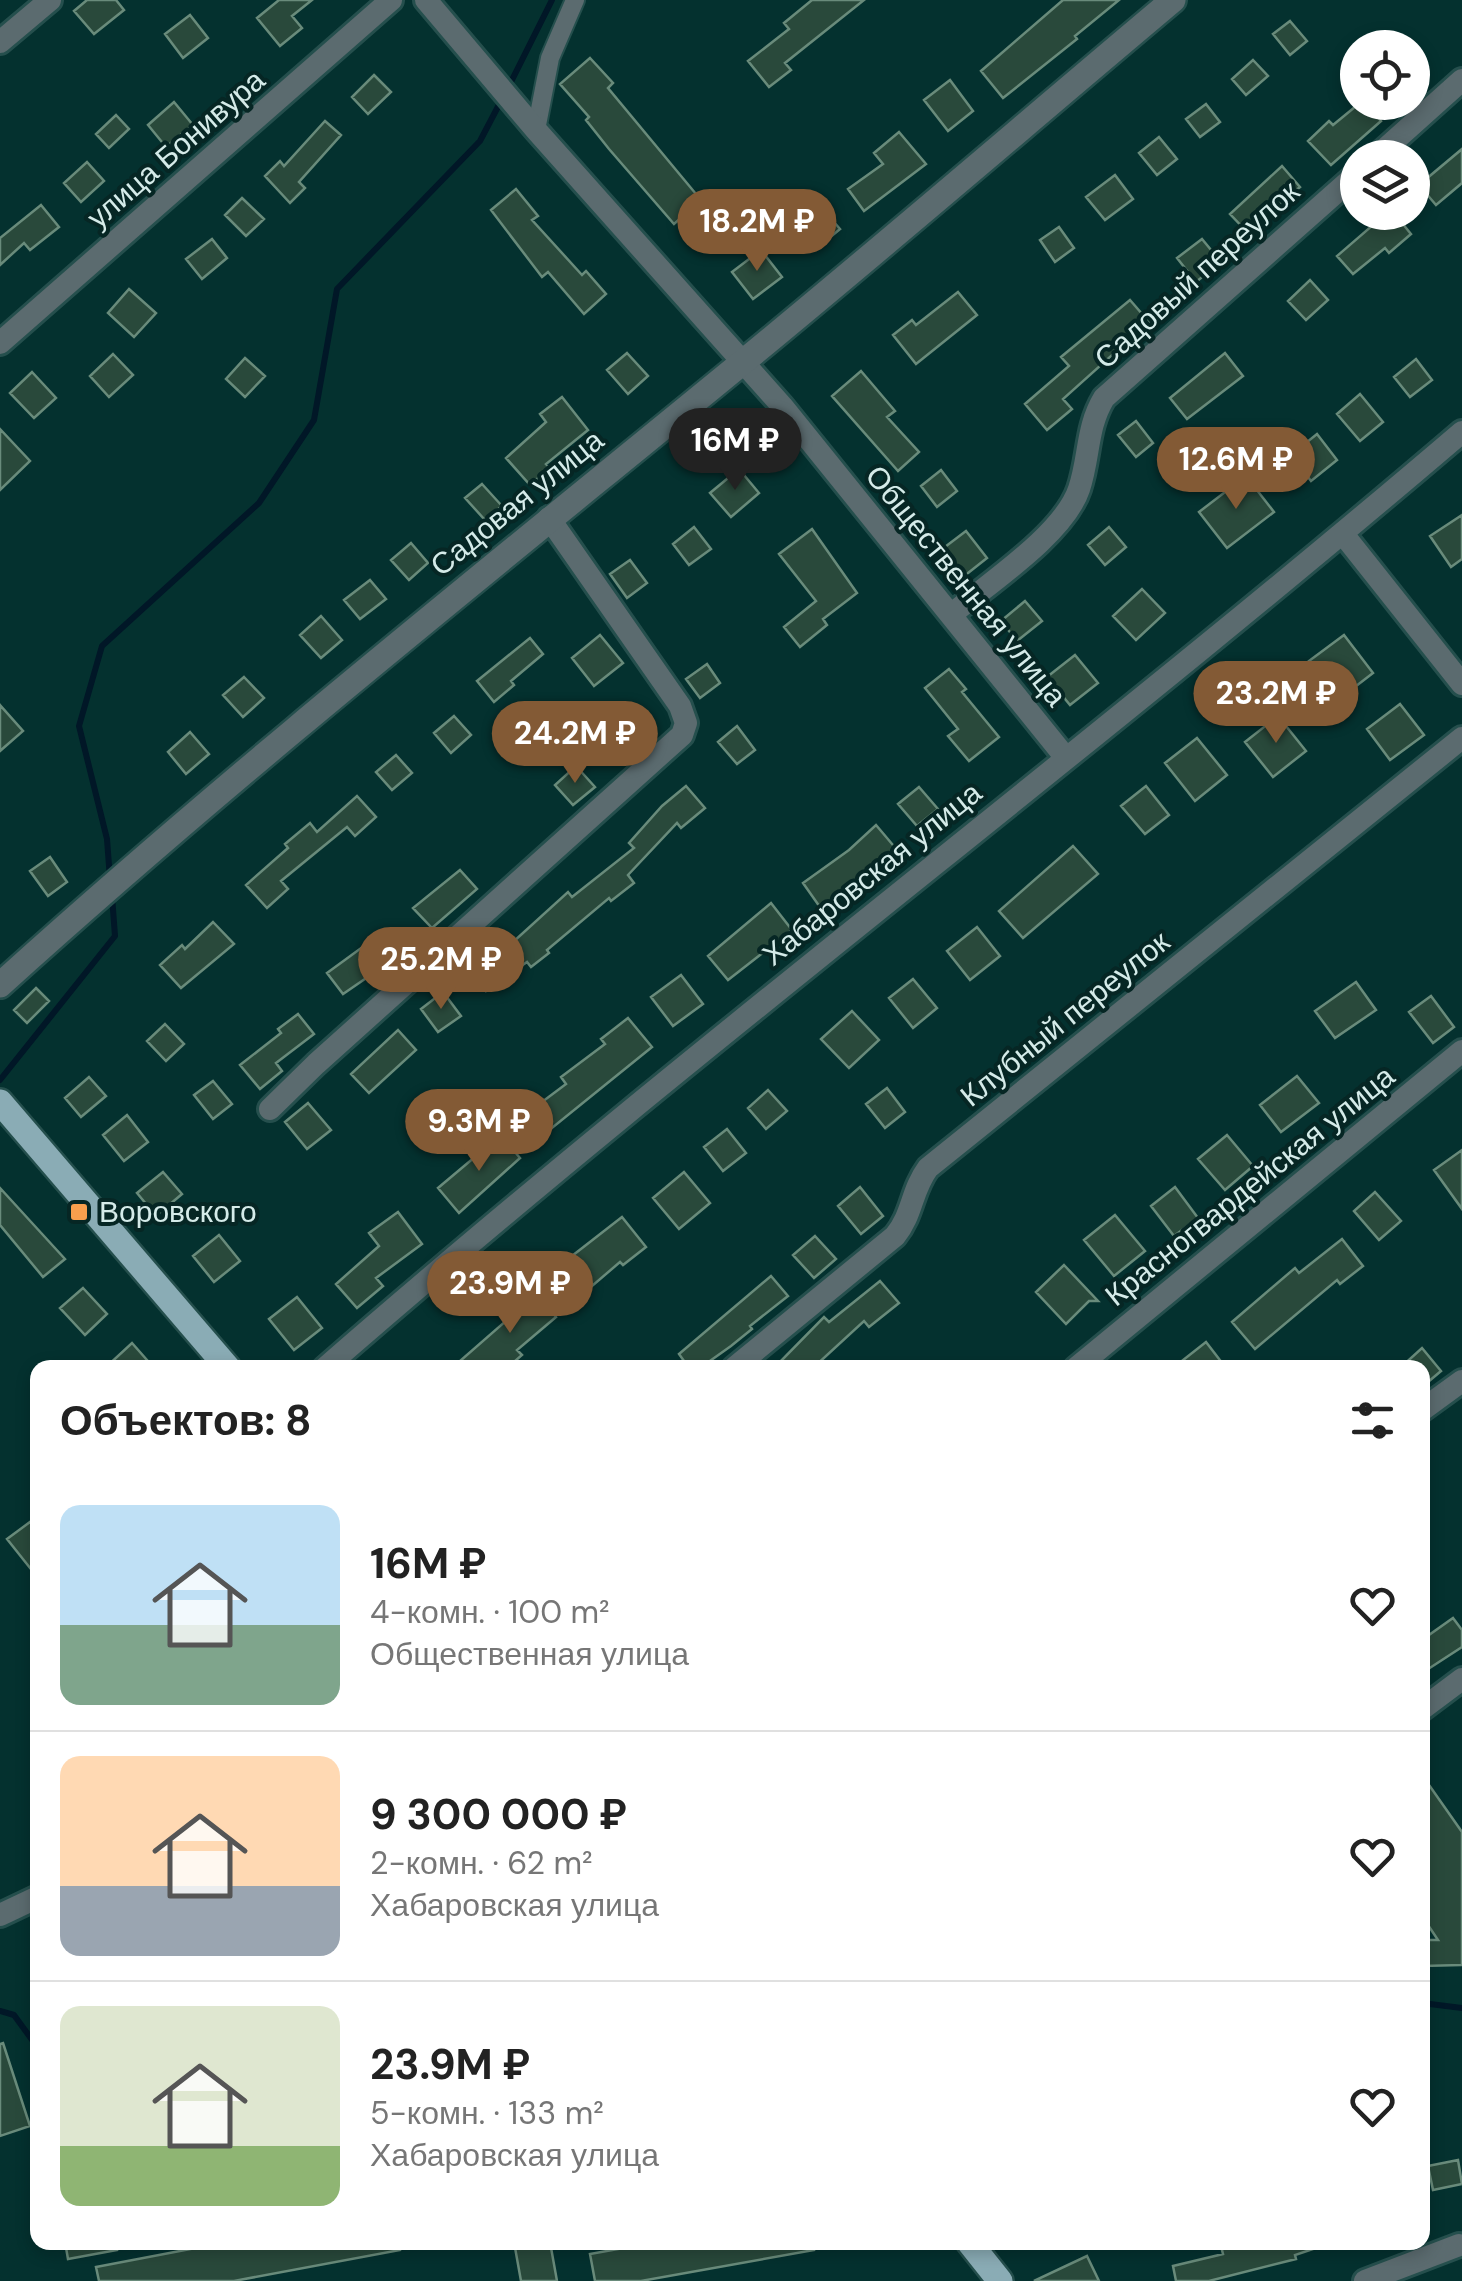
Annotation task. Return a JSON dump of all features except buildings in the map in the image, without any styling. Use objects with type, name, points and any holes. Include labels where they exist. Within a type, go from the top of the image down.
[{"type":"main road","points":[[0,1102],[221,1360]]},
{"type":"main road","points":[[976,2250],[1000,2281]]},
{"type":"street","points":[[0,42],[50,0]]},
{"type":"street","name":"улица Бонивура","points":[[0,343],[391,0]]},
{"type":"street","name":"Общественная улица","points":[[426,0],[536,130],[744,362],[1066,758]]},
{"type":"street","points":[[536,130],[550,58],[576,0]]},
{"type":"street","name":"Садовая улица","points":[[0,985],[127,871],[549,518],[744,362],[1172,0]]},
{"type":"street","points":[[1395,140],[1462,80]]},
{"type":"street","name":"Садовый переулок","points":[[952,614],[1062,522],[1078,492],[1092,418],[1104,398],[1340,189]]},
{"type":"street","name":"Хабаровская улица","points":[[333,1360],[460,1249],[1343,534],[1462,432]]},
{"type":"street","points":[[270,1110],[316,1064],[682,735],[686,723],[680,706],[549,518]]},
{"type":"street","points":[[1343,534],[1462,684]]},
{"type":"street","name":"Клубный переулок","points":[[744,1360],[894,1236],[909,1217],[915,1186],[928,1168],[1462,738]]},
{"type":"street","name":"Красногвардейская улица","points":[[1086,1360],[1462,1051]]},
{"type":"street","points":[[1430,1404],[1462,1381]]},
{"type":"street","points":[[1430,1704],[1462,1680]]},
{"type":"street","points":[[0,1916],[30,1900]]},
{"type":"street","points":[[1365,2281],[1460,2246]]},
{"type":"waterway","points":[[508,88],[552,0]]},
{"type":"waterway","points":[[110,879],[107,839],[79,726],[102,646],[259,503],[314,420],[337,289],[480,141],[502,99]]},
{"type":"waterway","points":[[0,1080],[115,936],[112,896]]},
{"type":"waterway","points":[[1430,2004],[1462,2008]]},
{"type":"waterway","points":[[0,2011],[14,2015],[30,2037]]},
{"type":"place","name":"Воровского","points":[[79,1212]]}]
